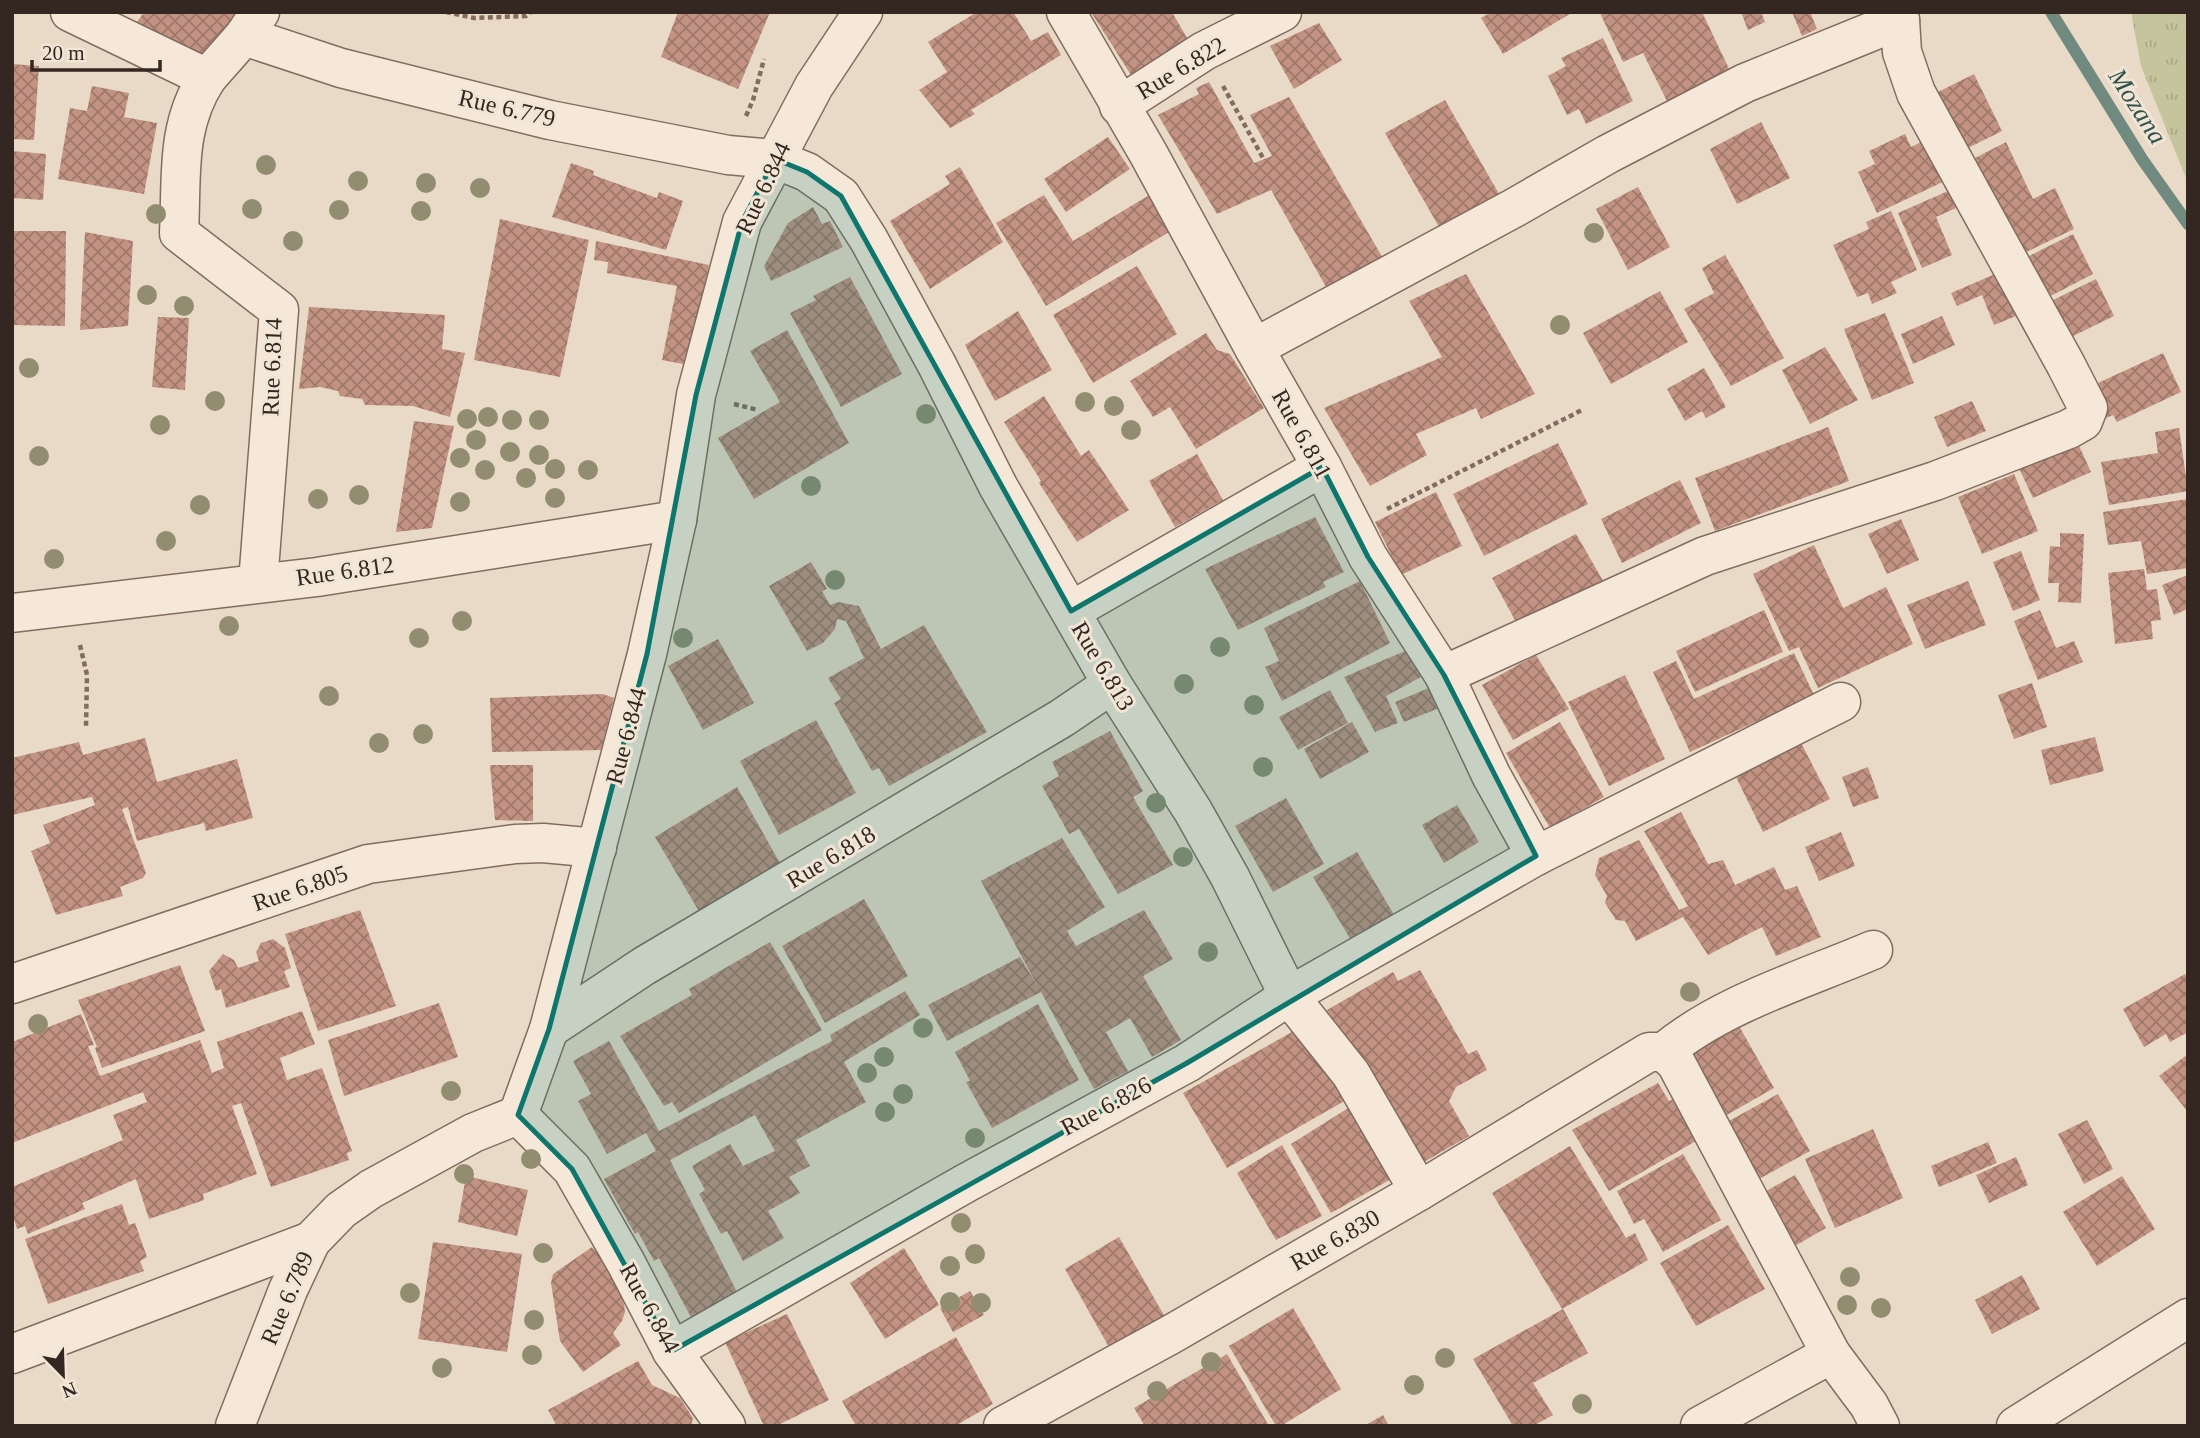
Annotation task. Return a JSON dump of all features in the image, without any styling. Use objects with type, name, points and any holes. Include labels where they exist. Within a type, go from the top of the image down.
[{"type":"street","points":[[70,12],[206,78],[252,24]]},
{"type":"street","name":"Rue 6.844","points":[[726,1426],[672,1351],[572,1169],[518,1115],[549,1029],[647,654],[677,520],[696,395],[742,222],[814,86],[863,12]]},
{"type":"street","name":"Rue 6.811","points":[[1066,12],[1322,467],[1368,557],[1444,675],[1491,775],[1536,856]]},
{"type":"street","name":"Rue 6.822","points":[[1119,106],[1204,51],[1282,12]]},
{"type":"street","points":[[1254,348],[1503,214],[1608,154],[1745,83],[1898,16],[1902,52],[1916,93],[2088,408],[2083,421],[2069,429],[1935,481],[1705,556],[1444,675]]},
{"type":"street","name":"Rue 6.779","points":[[252,24],[341,68],[551,120],[728,155],[775,159]]},
{"type":"street","name":"Rue 6.814","points":[[206,78],[186,121],[181,167],[179,233],[279,310],[258,583]]},
{"type":"street","name":"Rue 6.813","points":[[775,159],[807,172],[841,196],[869,240],[937,365],[998,486],[1112,684],[1193,811],[1255,925],[1289,996],[1351,1074],[1419,1191]]},
{"type":"street","points":[[1071,611],[1322,467]]},
{"type":"street","name":"Rue 6.812","points":[[12,613],[317,577],[677,520]]},
{"type":"street","name":"Rue 6.818","points":[[549,1029],[644,966],[1062,718],[1112,684]]},
{"type":"street","name":"Rue 6.826","points":[[672,1351],[966,1183],[1187,1063],[1289,996],[1536,856],[1841,702]]},
{"type":"street","name":"Rue 6.805","points":[[12,984],[368,864],[514,844],[542,843],[597,848]]},
{"type":"street","points":[[1873,950],[1727,1011],[1687,1032],[1664,1052],[1676,1063],[1831,1354],[1880,1426]]},
{"type":"street","name":"Rue 6.830","points":[[1003,1426],[1170,1335],[1419,1191],[1649,1052],[1664,1052]]},
{"type":"street","name":"Rue 6.789","points":[[235,1426],[288,1290],[311,1241],[341,1210],[371,1189],[472,1133],[518,1115]]},
{"type":"street","points":[[12,1353],[311,1241]]},
{"type":"street","points":[[2016,1426],[2188,1318]]},
{"type":"street","points":[[1700,1426],[1831,1354]]},
{"type":"path","points":[[446,12],[474,18],[526,16],[531,12]]},
{"type":"path","points":[[1204,51],[1263,158]]},
{"type":"path","points":[[728,155],[753,100],[764,59]]},
{"type":"path","points":[[1352,527],[1582,410]]},
{"type":"path","points":[[71,607],[87,675],[86,726]]},
{"type":"highlighted area","points":[[775,159],[807,172],[841,196],[1071,611],[1322,467],[1368,557],[1444,675],[1536,856],[1187,1063],[672,1351],[572,1169],[518,1115],[549,1029],[647,654],[696,395],[742,222]]},
{"type":"green space","points":[[2131,12],[2188,12],[2188,183],[2141,66]]},
{"type":"building","points":[[144,12],[248,12],[204,72],[137,22]]},
{"type":"building","points":[[678,12],[770,12],[738,89],[661,57]]},
{"type":"building","points":[[977,12],[1013,12],[1031,41],[1048,32],[1061,55],[971,110],[975,114],[950,128],[919,90],[947,72],[928,42]]},
{"type":"building","points":[[1091,12],[1172,12],[1190,43],[1138,86]]},
{"type":"building","points":[[1491,12],[1573,12],[1503,54],[1481,18]]},
{"type":"building","points":[[1702,12],[1732,75],[1669,105],[1643,53],[1623,62],[1600,13]]},
{"type":"building","points":[[1741,12],[1761,12],[1765,22],[1748,30]]},
{"type":"building","points":[[1792,12],[1810,12],[1817,29],[1802,36]]},
{"type":"building","points":[[1319,23],[1342,60],[1294,89],[1270,46]]},
{"type":"building","points":[[1603,38],[1633,101],[1586,124],[1579,109],[1567,115],[1548,76],[1566,66],[1561,58]]},
{"type":"building","points":[[12,64],[39,66],[34,140],[12,139]]},
{"type":"building","points":[[1974,74],[2002,131],[1958,153],[1930,96]]},
{"type":"building","points":[[1209,82],[1254,163],[1272,156],[1250,115],[1289,97],[1391,272],[1334,301],[1271,190],[1217,214],[1158,115],[1199,94],[1196,88]]},
{"type":"building","points":[[92,86],[129,93],[124,117],[157,123],[144,194],[58,179],[70,108],[87,111]]},
{"type":"building","points":[[1445,100],[1506,206],[1446,239],[1385,133]]},
{"type":"building","points":[[1761,122],[1790,178],[1737,204],[1710,149]]},
{"type":"building","points":[[1905,134],[1911,147],[1927,139],[1947,180],[1877,213],[1858,172],[1875,164],[1869,151]]},
{"type":"building","points":[[1108,137],[1130,169],[1066,212],[1044,179]]},
{"type":"building","points":[[2006,142],[2033,199],[2055,188],[2074,229],[2012,259],[2002,214],[1975,158]]},
{"type":"building","points":[[12,151],[46,154],[43,200],[12,198]]},
{"type":"building","points":[[571,163],[594,171],[593,175],[657,198],[659,192],[683,201],[666,250],[552,217]]},
{"type":"building","points":[[960,167],[1003,242],[930,289],[890,221],[950,184],[945,176]]},
{"type":"building","points":[[1638,187],[1670,247],[1628,270],[1596,209]]},
{"type":"building","points":[[1156,191],[1179,226],[1046,306],[996,223],[1044,195],[1073,241]]},
{"type":"building","points":[[1948,191],[1956,208],[1936,217],[1952,255],[1922,268],[1898,213]]},
{"type":"building","points":[[813,207],[822,224],[830,221],[843,247],[771,281],[764,266],[788,223]]},
{"type":"building","points":[[1891,211],[1917,270],[1891,282],[1897,293],[1872,304],[1868,293],[1857,297],[1833,245],[1869,229],[1866,222]]},
{"type":"building","points":[[500,219],[589,240],[560,377],[474,360]]},
{"type":"building","points":[[12,231],[66,231],[65,326],[12,325]]},
{"type":"building","points":[[85,232],[133,241],[128,326],[80,330]]},
{"type":"building","points":[[2073,234],[2093,274],[2041,301],[2021,260]]},
{"type":"building","points":[[596,241],[709,265],[688,365],[662,360],[677,286],[607,273],[608,262],[594,260]]},
{"type":"building","points":[[1725,255],[1784,358],[1731,386],[1684,309],[1714,293],[1702,268]]},
{"type":"building","points":[[1137,266],[1177,334],[1093,383],[1053,315]]},
{"type":"building","points":[[2002,271],[2021,314],[1994,325],[1982,295],[1957,306],[1951,293]]},
{"type":"building","points":[[1466,274],[1535,394],[1481,419],[1476,408],[1416,434],[1427,455],[1370,486],[1324,408],[1442,357],[1409,301]]},
{"type":"building","points":[[850,277],[902,374],[841,407],[790,313],[816,300],[813,296]]},
{"type":"building","points":[[2096,279],[2114,316],[2065,340],[2047,303]]},
{"type":"building","points":[[1660,291],[1688,342],[1611,384],[1583,333]]},
{"type":"building","points":[[309,307],[445,315],[442,349],[465,353],[450,417],[413,406],[365,405],[362,399],[340,396],[338,391],[320,387],[299,389]]},
{"type":"building","points":[[1018,311],[1052,370],[995,401],[965,345]]},
{"type":"building","points":[[1885,313],[1914,383],[1872,400],[1844,329]]},
{"type":"building","points":[[1942,316],[1955,345],[1913,364],[1901,334]]},
{"type":"building","points":[[158,317],[189,318],[185,390],[152,387]]},
{"type":"building","points":[[787,330],[849,443],[754,499],[718,438],[780,402],[750,351]]},
{"type":"building","points":[[1206,333],[1217,350],[1230,354],[1264,408],[1196,449],[1170,407],[1153,417],[1130,381]]},
{"type":"building","points":[[1825,347],[1858,400],[1810,424],[1782,370]]},
{"type":"building","points":[[2163,353],[2181,392],[2117,422],[2113,415],[2104,419],[2094,397],[2103,394],[2098,383]]},
{"type":"building","points":[[1704,368],[1726,407],[1706,418],[1702,411],[1685,421],[1667,389]]},
{"type":"building","points":[[1044,396],[1081,456],[1089,450],[1129,510],[1077,542],[1004,422]]},
{"type":"building","points":[[1972,401],[1986,431],[1947,447],[1934,417]]},
{"type":"building","points":[[414,421],[454,426],[432,528],[396,532]]},
{"type":"building","points":[[1828,427],[1849,481],[1715,531],[1695,478]]},
{"type":"building","points":[[2179,428],[2188,491],[2109,505],[2101,462],[2158,453],[2155,432]]},
{"type":"building","points":[[2075,437],[2091,472],[2033,498],[2017,464]]},
{"type":"building","points":[[1558,443],[1588,504],[1484,556],[1453,494]]},
{"type":"building","points":[[1197,454],[1223,500],[1175,527],[1149,481]]},
{"type":"building","points":[[2014,474],[2038,531],[1982,554],[1958,497]]},
{"type":"building","points":[[1680,480],[1701,523],[1622,563],[1601,519]]},
{"type":"building","points":[[1436,492],[1462,546],[1401,575],[1375,522]]},
{"type":"building","points":[[2188,499],[2188,568],[2147,574],[2141,541],[2108,545],[2103,512]]},
{"type":"building","points":[[1315,517],[1344,572],[1323,582],[1326,587],[1238,630],[1205,569]]},
{"type":"building","points":[[1901,519],[1919,560],[1887,574],[1868,534]]},
{"type":"building","points":[[2060,533],[2084,534],[2081,603],[2058,602],[2059,583],[2048,583],[2050,546],[2060,547]]},
{"type":"building","points":[[1576,534],[1605,584],[1521,631],[1492,578]]},
{"type":"building","points":[[1814,545],[1843,608],[1886,587],[1913,644],[1818,688],[1799,647],[1789,651],[1753,574]]},
{"type":"building","points":[[2021,551],[2040,600],[2013,611],[1993,562]]},
{"type":"building","points":[[811,562],[827,589],[822,591],[830,605],[838,602],[859,606],[881,649],[924,625],[987,732],[889,786],[879,768],[872,771],[834,703],[841,699],[828,678],[864,658],[846,621],[837,619],[835,629],[823,643],[807,651],[769,586]]},
{"type":"building","points":[[2144,569],[2147,590],[2157,589],[2161,620],[2151,621],[2153,639],[2115,644],[2108,573]]},
{"type":"building","points":[[2188,575],[2188,609],[2174,615],[2162,585]]},
{"type":"building","points":[[1360,581],[1390,643],[1282,701],[1265,667],[1279,661],[1264,628]]},
{"type":"building","points":[[1968,581],[1986,625],[1925,649],[1907,605]]},
{"type":"building","points":[[1764,610],[1783,652],[1695,692],[1676,651]]},
{"type":"building","points":[[2040,610],[2056,648],[2074,641],[2083,662],[2038,680],[2014,621]]},
{"type":"building","points":[[718,639],[754,703],[703,730],[668,666]]},
{"type":"building","points":[[1405,651],[1421,677],[1386,696],[1398,723],[1375,732],[1344,677]]},
{"type":"building","points":[[1794,653],[1814,695],[1690,752],[1653,672],[1676,661],[1694,699]]},
{"type":"building","points":[[1536,655],[1569,709],[1513,740],[1482,685]]},
{"type":"building","points":[[1625,675],[1665,759],[1609,786],[1568,702]]},
{"type":"building","points":[[2032,683],[2047,727],[2014,739],[1998,695]]},
{"type":"building","points":[[1429,688],[1437,709],[1404,722],[1395,702]]},
{"type":"building","points":[[1330,690],[1348,723],[1298,750],[1279,717]]},
{"type":"building","points":[[603,694],[614,698],[601,750],[492,752],[490,698]]},
{"type":"building","points":[[816,720],[856,793],[779,835],[740,761]]},
{"type":"building","points":[[1352,722],[1369,752],[1320,779],[1304,749]]},
{"type":"building","points":[[1560,722],[1604,797],[1550,828],[1506,753]]},
{"type":"building","points":[[1110,731],[1143,791],[1133,797],[1173,865],[1118,894],[1079,829],[1069,834],[1042,786],[1059,776],[1052,762]]},
{"type":"building","points":[[1798,737],[1830,799],[1763,832],[1733,771]]},
{"type":"building","points":[[2095,737],[2104,771],[2050,785],[2041,750]]},
{"type":"building","points":[[145,738],[157,782],[237,759],[253,818],[206,831],[204,823],[137,841],[128,807],[122,809],[146,873],[143,878],[120,887],[123,896],[56,915],[31,851],[50,843],[43,825],[95,805],[92,797],[12,815],[12,758],[79,742],[83,755]]},
{"type":"building","points":[[490,765],[533,765],[533,821],[495,820]]},
{"type":"building","points":[[1868,767],[1879,798],[1853,807],[1842,777]]},
{"type":"building","points":[[737,787],[781,865],[700,913],[655,837]]},
{"type":"building","points":[[1286,798],[1324,864],[1273,892],[1235,826]]},
{"type":"building","points":[[1457,805],[1479,842],[1444,863],[1422,825]]},
{"type":"building","points":[[1681,812],[1708,864],[1723,860],[1735,885],[1774,867],[1785,890],[1797,886],[1821,937],[1776,956],[1762,927],[1708,955],[1683,917],[1636,941],[1625,921],[1616,920],[1605,903],[1607,896],[1595,875],[1599,858],[1639,840],[1679,910],[1688,906],[1644,831]]},
{"type":"building","points":[[1841,832],[1855,866],[1819,881],[1805,847]]},
{"type":"building","points":[[1062,838],[1105,907],[1067,931],[1076,946],[1144,910],[1173,959],[1143,976],[1181,1040],[1152,1057],[1130,1018],[1106,1032],[1128,1071],[1094,1089],[1041,992],[947,1041],[928,1005],[1020,957],[1038,987],[981,881]]},
{"type":"building","points":[[1357,852],[1400,925],[1357,950],[1313,877]]},
{"type":"building","points":[[864,899],[908,976],[825,1023],[782,946]]},
{"type":"building","points":[[360,910],[396,1006],[318,1031],[285,934]]},
{"type":"building","points":[[273,939],[285,948],[291,968],[284,971],[290,987],[226,1008],[221,989],[216,991],[209,971],[223,954],[234,960],[238,968],[259,961],[256,952],[261,943]]},
{"type":"building","points":[[770,942],[822,1030],[679,1113],[672,1102],[664,1106],[620,1036],[692,995],[689,989]]},
{"type":"building","points":[[180,965],[205,1031],[102,1068],[95,1048],[97,1047],[78,1000]]},
{"type":"building","points":[[1420,970],[1468,1054],[1477,1050],[1487,1070],[1456,1087],[1449,1101],[1469,1136],[1417,1166],[1327,1010],[1393,972],[1398,981]]},
{"type":"building","points":[[2185,974],[2188,980],[2188,1032],[2170,1042],[2166,1034],[2144,1047],[2123,1009]]},
{"type":"building","points":[[905,991],[920,1015],[844,1062],[866,1102],[796,1140],[810,1166],[789,1177],[800,1193],[768,1211],[784,1238],[743,1261],[727,1231],[721,1234],[699,1194],[705,1190],[692,1166],[730,1144],[743,1166],[775,1151],[755,1115],[670,1160],[738,1294],[692,1319],[659,1258],[654,1261],[638,1232],[635,1234],[604,1179],[656,1151],[646,1133],[607,1154],[578,1101],[591,1094],[573,1061],[609,1041],[659,1131],[832,1041],[830,1035]]},
{"type":"building","points":[[439,1003],[458,1057],[344,1096],[328,1040]]},
{"type":"building","points":[[1038,1004],[1079,1080],[992,1128],[966,1082],[970,1081],[955,1052]]},
{"type":"building","points":[[302,1011],[315,1044],[280,1058],[287,1080],[322,1068],[352,1151],[347,1153],[349,1160],[271,1187],[241,1103],[232,1106],[257,1174],[203,1194],[204,1200],[149,1219],[136,1179],[82,1203],[85,1209],[28,1234],[25,1226],[17,1229],[12,1213],[12,1187],[123,1140],[113,1115],[147,1102],[143,1092],[12,1143],[12,1042],[81,1014],[94,1045],[88,1046],[100,1076],[200,1040],[212,1073],[224,1068],[217,1042]]},
{"type":"building","points":[[1734,1017],[1774,1088],[1718,1120],[1678,1049]]},
{"type":"building","points":[[1310,1022],[1355,1095],[1227,1168],[1183,1093]]},
{"type":"building","points":[[2188,1054],[2188,1112],[2159,1076]]},
{"type":"building","points":[[1658,1083],[1669,1101],[1678,1097],[1703,1137],[1609,1191],[1572,1130]]},
{"type":"building","points":[[1778,1094],[1810,1151],[1759,1179],[1727,1122]]},
{"type":"building","points":[[1353,1105],[1393,1178],[1331,1213],[1291,1144]]},
{"type":"building","points":[[2087,1120],[2113,1169],[2084,1184],[2058,1134]]},
{"type":"building","points":[[1873,1129],[1903,1198],[1835,1228],[1805,1159]]},
{"type":"building","points":[[1988,1142],[1997,1163],[1939,1187],[1931,1166]]},
{"type":"building","points":[[1282,1145],[1322,1216],[1276,1240],[1237,1173]]},
{"type":"building","points":[[1570,1146],[1626,1238],[1635,1233],[1648,1260],[1562,1309],[1492,1193]]},
{"type":"building","points":[[1683,1154],[1721,1220],[1663,1252],[1644,1219],[1634,1224],[1617,1191]]},
{"type":"building","points":[[2016,1157],[2028,1185],[1989,1203],[1976,1175]]},
{"type":"building","points":[[1795,1175],[1826,1228],[1781,1254],[1750,1200]]},
{"type":"building","points":[[466,1176],[528,1190],[517,1236],[458,1222]]},
{"type":"building","points":[[2122,1176],[2155,1229],[2097,1266],[2063,1212]]},
{"type":"building","points":[[122,1204],[129,1225],[135,1223],[147,1257],[140,1261],[144,1271],[48,1304],[25,1239]]},
{"type":"building","points":[[1728,1225],[1765,1289],[1696,1326],[1660,1263]]},
{"type":"building","points":[[1119,1237],[1165,1317],[1110,1349],[1065,1269]]},
{"type":"building","points":[[433,1242],[522,1254],[507,1352],[418,1339]]},
{"type":"building","points":[[592,1247],[621,1282],[625,1312],[613,1333],[621,1345],[583,1372],[560,1341],[551,1283],[553,1274]]},
{"type":"building","points":[[904,1248],[939,1305],[885,1339],[850,1283]]},
{"type":"building","points":[[2022,1275],[2040,1309],[1992,1334],[1975,1300]]},
{"type":"building","points":[[970,1291],[984,1315],[953,1332],[940,1308]]},
{"type":"building","points":[[1293,1308],[1341,1389],[1281,1426],[1276,1426],[1229,1346]]},
{"type":"building","points":[[1563,1309],[1588,1353],[1533,1383],[1553,1415],[1533,1426],[1513,1426],[1473,1359]]},
{"type":"building","points":[[787,1314],[829,1400],[776,1426],[764,1426],[725,1342]]},
{"type":"building","points":[[956,1337],[993,1404],[955,1426],[856,1426],[842,1401]]},
{"type":"building","points":[[1227,1354],[1269,1426],[1145,1426],[1134,1408]]},
{"type":"building","points":[[638,1361],[652,1385],[680,1398],[693,1418],[691,1426],[557,1426],[548,1410]]},
{"type":"building","points":[[1383,1415],[1389,1426],[1364,1426]]},
{"type":"waterway","name":"Mozana","points":[[2051,12],[2142,159],[2188,224]]}]
